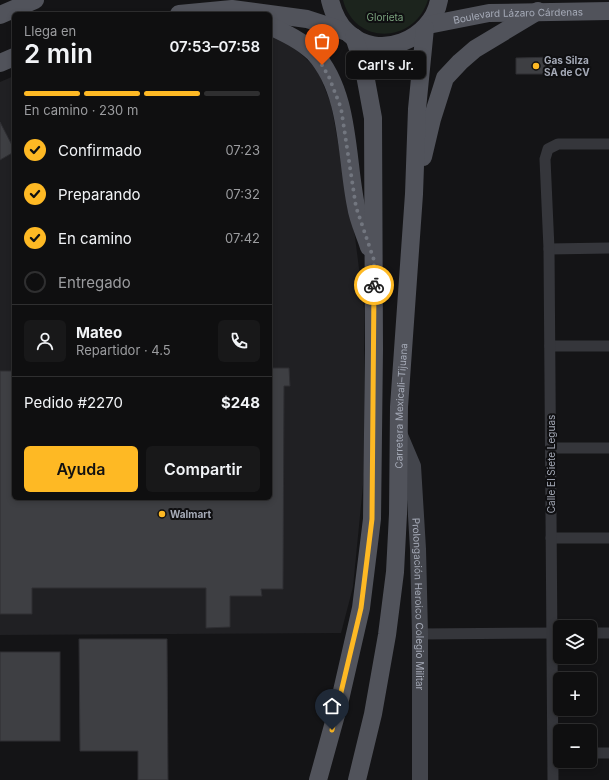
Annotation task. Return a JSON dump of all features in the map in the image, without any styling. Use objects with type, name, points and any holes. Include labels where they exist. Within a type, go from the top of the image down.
[{"type":"main road","points":[[0,15],[35,0]]},
{"type":"main road","points":[[318,780],[339,704],[361,608],[372,519],[374,349],[373,118],[363,64],[350,35],[333,12],[330,0]]},
{"type":"main road","points":[[272,15],[307,19],[350,35],[369,44],[392,45],[413,38],[427,27],[438,8],[439,0]]},
{"type":"main road","name":"Boulevard Lázaro Cárdenas","points":[[427,27],[489,13],[609,10]]},
{"type":"main road","points":[[218,12],[237,11]]},
{"type":"main road","points":[[414,194],[432,119],[445,78],[475,49],[538,11]]},
{"type":"main road","points":[[272,27],[291,36],[314,54],[329,77],[341,108],[356,207],[374,260]]},
{"type":"main road","points":[[414,194],[417,109],[427,27]]},
{"type":"main road","points":[[0,63],[12,58]]},
{"type":"main road","name":"Carretera Mexicali–Tijuana","points":[[357,780],[373,714],[387,635],[395,572],[398,514],[399,407],[414,194]]},
{"type":"main road","points":[[374,349],[382,349],[390,354],[399,407]]},
{"type":"street","name":"Calle El Siete Leguas","points":[[555,620],[551,538],[549,249],[545,159],[548,149],[558,144],[609,144]]},
{"type":"street","points":[[549,249],[609,248]]},
{"type":"street","points":[[550,346],[609,346]]},
{"type":"street","name":"Prolongación Heroico Colegio Militar","points":[[398,432],[413,466],[418,549],[420,634],[420,780]]},
{"type":"street","points":[[551,448],[609,448]]},
{"type":"street","points":[[551,538],[609,538]]},
{"type":"street","points":[[597,633],[609,633]]},
{"type":"street","points":[[420,634],[553,634]]},
{"type":"street","name":"Calle El Siete Leguas","points":[[556,664],[556,724]]},
{"type":"street","points":[[597,753],[609,753]]},
{"type":"street","name":"Calle El Siete Leguas","points":[[553,780],[554,768]]},
{"type":"shaded area","points":[[272,37],[288,42],[317,69],[331,104],[355,237],[364,308],[364,475],[353,587],[341,633],[0,635],[0,82],[12,77],[12,500],[272,500]]},
{"type":"green space","name":"Glorieta","points":[[343,0],[428,0],[421,15],[410,25],[398,31],[385,34],[371,32],[359,26],[350,15]]},
{"type":"building","name":"Gas Silza SA de CV","points":[[555,57],[556,74],[516,74],[516,58]]},
{"type":"building","points":[[0,122],[12,145],[12,153],[0,160]]},
{"type":"building","points":[[272,368],[289,368],[290,386],[284,386],[283,589],[261,589],[262,596],[230,596],[230,627],[206,628],[206,588],[32,588],[32,614],[0,614],[0,371],[12,371],[12,500],[272,500]]},
{"type":"building","points":[[79,639],[167,639],[168,780],[138,780],[138,751],[80,751]]},
{"type":"building","points":[[0,652],[60,652],[60,741],[0,741]]},
{"type":"way so far","points":[[322,65],[329,77],[341,108],[356,207],[374,260],[374,285]]},
{"type":"place","name":"Carl's Jr.","points":[[322,65]]},
{"type":"place","name":"Gas Silza SA de CV","points":[[536,66]]},
{"type":"place","name":"Walmart","points":[[162,514]]},
{"type":"route","points":[[332,730],[361,608],[372,519],[374,285]]}]
